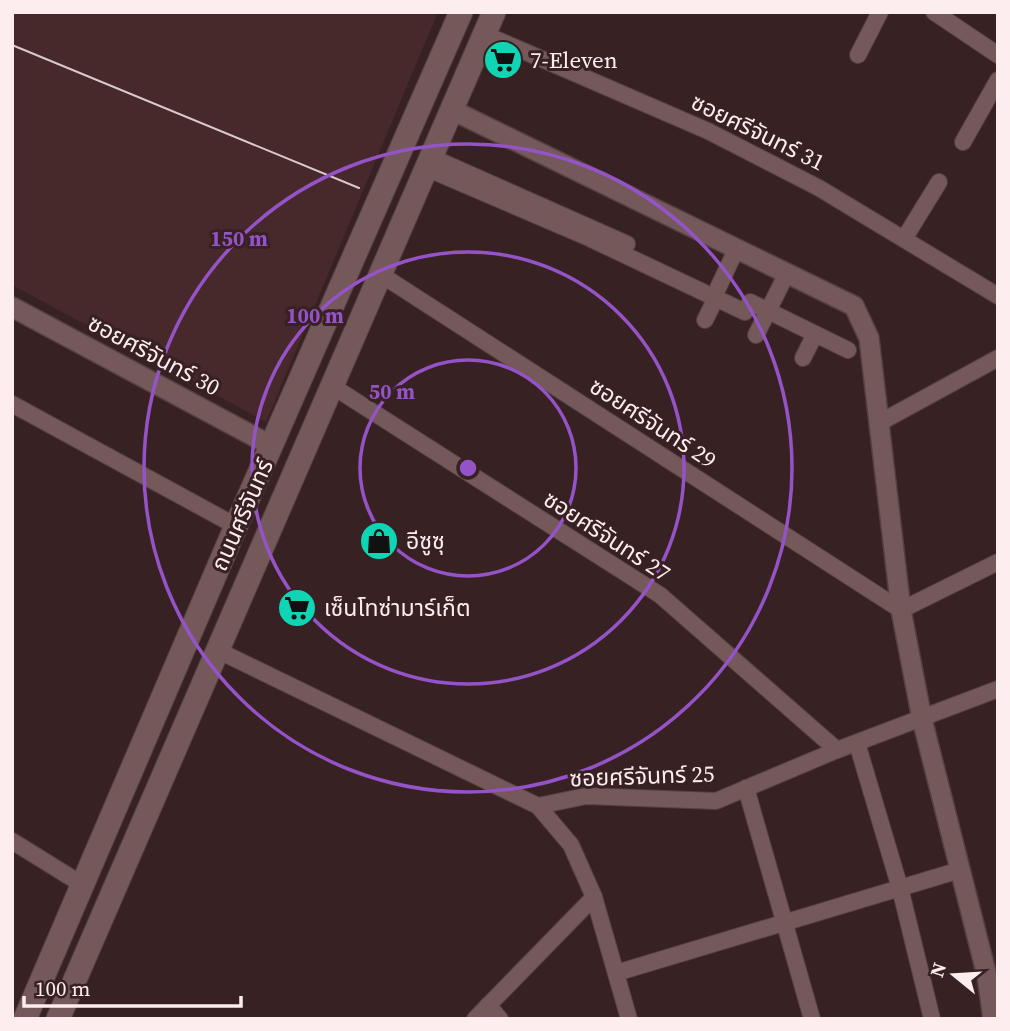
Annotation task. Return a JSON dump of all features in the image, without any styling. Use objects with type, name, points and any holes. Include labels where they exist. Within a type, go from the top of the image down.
[{"type":"main road","name":"ถนนศรีจันทร์","points":[[25,1019],[236,526],[461,12]]},
{"type":"main road","name":"ถนนศรีจันทร์","points":[[58,1019],[494,12]]},
{"type":"main road","points":[[236,526],[263,541]]},
{"type":"street","points":[[858,55],[880,12]]},
{"type":"street","points":[[934,12],[998,55]]},
{"type":"street","name":"ซอยศรีจันทร์ 31","points":[[484,34],[708,131],[819,188],[998,296]]},
{"type":"street","points":[[963,142],[998,80]]},
{"type":"street","points":[[452,110],[854,306],[869,338],[901,610],[922,719],[987,976],[993,1019]]},
{"type":"street","points":[[429,162],[594,228],[717,293],[746,312],[750,302],[848,350]]},
{"type":"street","points":[[904,239],[940,182]]},
{"type":"street","points":[[705,320],[733,256]]},
{"type":"street","name":"ซอยศรีจันทร์ 29","points":[[380,274],[901,610]]},
{"type":"street","points":[[756,335],[783,281]]},
{"type":"street","points":[[717,293],[740,299]]},
{"type":"street","name":"ซอยศรีจันทร์ 30","points":[[12,307],[272,446]]},
{"type":"street","points":[[803,358],[815,334]]},
{"type":"street","points":[[879,423],[998,358]]},
{"type":"street","name":"ซอยศรีจันทร์ 27","points":[[332,386],[660,595],[838,750]]},
{"type":"street","points":[[12,404],[236,526]]},
{"type":"street","points":[[901,610],[998,562]]},
{"type":"street","points":[[219,650],[538,806],[571,845],[594,897],[629,1019]]},
{"type":"street","name":"ซอยศรีจันทร์ 25","points":[[538,806],[586,796],[716,801],[838,750],[998,689]]},
{"type":"street","points":[[857,743],[900,888],[932,1019]]},
{"type":"street","points":[[746,788],[813,1019]]},
{"type":"street","points":[[12,841],[83,885]]},
{"type":"street","points":[[616,973],[960,870]]},
{"type":"street","points":[[475,1019],[594,897]]},
{"type":"street","points":[[488,1005],[500,1019]]},
{"type":"shaded area","points":[[12,12],[438,12],[266,422],[12,285]]},
{"type":"tram line","points":[[12,45],[359,188]]},
{"type":"place","name":"7-Eleven","points":[[503,60]]},
{"type":"place","name":"อีซูซุ","points":[[379,541]]},
{"type":"place","name":"เซ็นโทซ่ามาร์เก็ต","points":[[297,608]]}]
